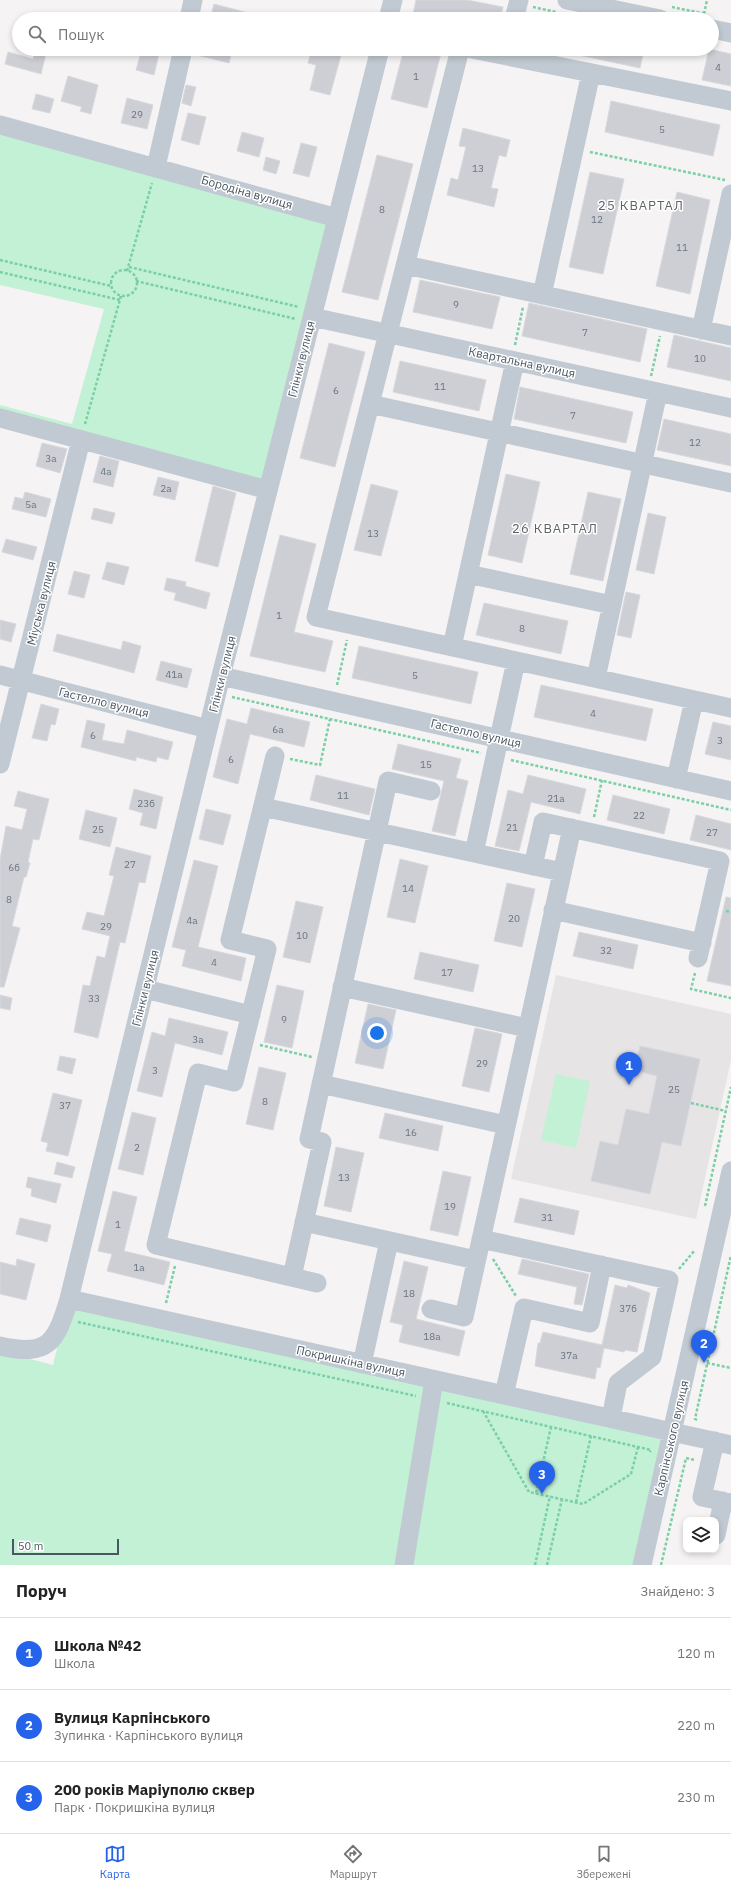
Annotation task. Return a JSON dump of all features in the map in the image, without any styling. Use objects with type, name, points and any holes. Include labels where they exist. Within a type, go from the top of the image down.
[{"type":"street","points":[[190,12],[193,0]]},
{"type":"street","points":[[390,12],[393,0]]},
{"type":"street","points":[[565,6],[631,6],[658,12]]},
{"type":"street","points":[[719,25],[731,33]]},
{"type":"street","points":[[156,167],[180,56]]},
{"type":"street","name":"Глінки вулиця","points":[[67,1308],[221,676],[378,56]]},
{"type":"street","points":[[458,56],[316,617],[731,708]]},
{"type":"street","points":[[523,56],[591,73],[731,101]]},
{"type":"street","points":[[534,293],[574,149],[591,73]]},
{"type":"street","name":"Бородіна вулиця","points":[[0,125],[337,218]]},
{"type":"street","points":[[701,330],[731,194]]},
{"type":"street","points":[[406,265],[731,336]]},
{"type":"street","name":"Квартальна вулиця","points":[[312,316],[388,333],[514,354],[655,385],[731,408]]},
{"type":"street","points":[[452,646],[499,432],[514,354]]},
{"type":"street","points":[[596,678],[643,464],[655,385]]},
{"type":"street","points":[[370,404],[731,483]]},
{"type":"street","points":[[0,418],[268,490]]},
{"type":"street","name":"Міуська вулиця","points":[[0,764],[22,681],[81,440]]},
{"type":"street","points":[[468,574],[612,605]]},
{"type":"street","points":[[474,853],[516,660]]},
{"type":"street","name":"Гастелло вулиця","points":[[0,675],[208,729]]},
{"type":"street","name":"Гастелло вулиця","points":[[221,676],[731,791]]},
{"type":"street","points":[[676,779],[694,700]]},
{"type":"street","points":[[275,756],[230,940],[267,949],[251,1015],[234,1082],[198,1073],[156,1245],[317,1283]]},
{"type":"street","points":[[292,1277],[322,1142],[308,1139],[388,781],[431,791]]},
{"type":"street","points":[[263,807],[562,872]]},
{"type":"street","points":[[533,866],[543,822],[720,861],[700,950],[554,910]]},
{"type":"street","points":[[430,1309],[464,1317],[572,828]]},
{"type":"street","points":[[342,987],[527,1028]]},
{"type":"street","points":[[145,989],[251,1015]]},
{"type":"street","points":[[321,1084],[506,1125]]},
{"type":"street","name":"Карпінського вулиця","points":[[642,1565],[728,1203],[731,1171]]},
{"type":"street","points":[[304,1222],[476,1260]]},
{"type":"street","points":[[481,1238],[670,1280],[652,1357],[618,1383],[611,1418]]},
{"type":"street","points":[[362,1364],[389,1241]]},
{"type":"street","points":[[504,1395],[524,1308],[590,1323],[602,1265]]},
{"type":"street","points":[[0,1346],[29,1350],[42,1348],[52,1341],[67,1308]]},
{"type":"street","name":"Покришкіна вулиця","points":[[67,1308],[362,1364],[723,1443]]},
{"type":"street","points":[[404,1565],[434,1380]]},
{"type":"street","points":[[719,1526],[727,1502],[702,1497],[723,1443]]},
{"type":"path","points":[[707,0],[708,12]]},
{"type":"path","points":[[517,8],[565,6]]},
{"type":"path","points":[[574,149],[731,181]]},
{"type":"path","points":[[127,271],[156,167]]},
{"type":"path","points":[[0,260],[111,286]]},
{"type":"path","points":[[129,267],[312,316]]},
{"type":"path","points":[[127,271],[135,277],[136,281],[134,291],[126,296],[121,296],[116,294],[111,286],[111,280],[117,272],[127,271]]},
{"type":"path","points":[[0,272],[120,300]]},
{"type":"path","points":[[136,281],[312,316]]},
{"type":"path","points":[[514,354],[534,293]]},
{"type":"path","points":[[81,440],[121,296]]},
{"type":"path","points":[[655,385],[663,322]]},
{"type":"path","points":[[337,685],[350,624]]},
{"type":"path","points":[[275,756],[320,765],[330,719]]},
{"type":"path","points":[[591,832],[602,780]]},
{"type":"path","points":[[691,989],[731,998]]},
{"type":"path","points":[[244,1042],[326,1060]]},
{"type":"path","points":[[690,1103],[726,1110]]},
{"type":"path","points":[[481,1238],[524,1308]]},
{"type":"path","points":[[166,1303],[179,1250]]},
{"type":"path","points":[[670,1280],[695,1250]]},
{"type":"path","points":[[695,1419],[731,1255]]},
{"type":"path","points":[[67,1308],[77,1322],[431,1399],[651,1450]]},
{"type":"path","points":[[707,1363],[731,1368]]},
{"type":"path","points":[[483,1411],[529,1492],[583,1504],[631,1474],[638,1447]]},
{"type":"path","points":[[536,1493],[551,1427]]},
{"type":"path","points":[[576,1502],[591,1436]]},
{"type":"path","points":[[661,1565],[686,1458]]},
{"type":"path","points":[[535,1565],[550,1496]]},
{"type":"path","points":[[547,1565],[562,1499]]},
{"type":"shaded area","points":[[556,975],[731,1014],[731,1060],[696,1219],[511,1179]]},
{"type":"green space","points":[[0,129],[332,220],[266,485],[0,414],[0,405],[72,424],[104,309],[0,285]]},
{"type":"green space","points":[[556,1074],[590,1081],[576,1148],[541,1140]]},
{"type":"green space","points":[[69,1299],[673,1432],[642,1565],[0,1565],[0,1351],[53,1365]]},
{"type":"building","points":[[416,0],[467,0],[503,7],[502,12],[413,12]]},
{"type":"building","points":[[214,4],[245,12],[212,12]]},
{"type":"building","points":[[719,51],[731,54],[731,86],[702,80],[707,56],[719,56]]},
{"type":"building","points":[[8,52],[12,53],[12,56],[22,56],[33,59],[34,56],[45,56],[41,74],[5,64]]},
{"type":"building","points":[[140,56],[158,56],[154,75],[136,70]]},
{"type":"building","points":[[201,56],[231,56],[229,63]]},
{"type":"building","points":[[310,56],[341,56],[330,95],[310,90],[316,65],[308,63]]},
{"type":"building","points":[[402,56],[440,56],[427,108],[391,99]]},
{"type":"building","points":[[583,56],[643,56],[640,68]]},
{"type":"building","points":[[68,76],[98,85],[91,114],[80,111],[82,107],[61,101]]},
{"type":"building","points":[[186,85],[196,87],[191,106],[182,103]]},
{"type":"building","points":[[36,94],[54,99],[50,113],[32,109]]},
{"type":"building","points":[[127,98],[153,105],[147,129],[121,123]]},
{"type":"building","points":[[611,101],[720,125],[713,156],[605,132]]},
{"type":"building","points":[[188,113],[206,117],[199,145],[181,140]]},
{"type":"building","points":[[463,128],[510,140],[506,157],[499,155],[491,188],[498,189],[494,207],[447,195],[451,178],[458,180],[466,147],[459,146]]},
{"type":"building","points":[[242,132],[264,138],[259,157],[237,151]]},
{"type":"building","points":[[301,143],[317,147],[309,177],[293,173]]},
{"type":"building","points":[[377,155],[413,164],[378,300],[342,292]]},
{"type":"building","points":[[266,157],[280,161],[276,174],[263,170]]},
{"type":"building","points":[[590,172],[624,179],[603,274],[569,267]]},
{"type":"building","points":[[677,192],[710,200],[690,294],[656,286]]},
{"type":"building","points":[[420,280],[500,297],[492,329],[413,312]]},
{"type":"building","points":[[529,303],[647,329],[640,362],[522,336]]},
{"type":"building","points":[[674,335],[731,348],[731,381],[667,367]]},
{"type":"building","points":[[329,343],[365,352],[335,467],[300,458]]},
{"type":"building","points":[[400,361],[486,380],[479,411],[393,392]]},
{"type":"building","points":[[520,387],[633,412],[626,443],[514,419]]},
{"type":"building","points":[[664,419],[731,434],[731,466],[657,450]]},
{"type":"building","points":[[42,443],[67,449],[60,473],[36,466]]},
{"type":"building","points":[[100,456],[119,461],[113,487],[93,482]]},
{"type":"building","points":[[506,474],[540,482],[522,563],[488,555]]},
{"type":"building","points":[[158,477],[179,482],[175,500],[153,495]]},
{"type":"building","points":[[371,484],[398,491],[381,556],[354,550]]},
{"type":"building","points":[[213,486],[236,493],[218,567],[195,561]]},
{"type":"building","points":[[25,492],[51,499],[46,517],[12,509],[15,497],[23,499]]},
{"type":"building","points":[[588,492],[621,499],[603,581],[570,574]]},
{"type":"building","points":[[94,508],[115,513],[112,524],[91,519]]},
{"type":"building","points":[[648,513],[666,517],[654,574],[636,570]]},
{"type":"building","points":[[280,535],[316,544],[294,632],[333,641],[325,672],[250,656]]},
{"type":"building","points":[[6,539],[37,547],[33,560],[2,552]]},
{"type":"building","points":[[107,562],[129,567],[124,585],[102,579]]},
{"type":"building","points":[[74,571],[90,575],[84,598],[68,594]]},
{"type":"building","points":[[167,578],[186,582],[185,586],[210,593],[206,609],[174,600],[176,593],[164,590]]},
{"type":"building","points":[[626,592],[640,595],[631,638],[617,635]]},
{"type":"building","points":[[484,603],[568,621],[561,654],[476,635]]},
{"type":"building","points":[[0,620],[16,624],[11,642],[0,639]]},
{"type":"building","points":[[57,634],[121,650],[123,641],[141,646],[134,673],[53,651]]},
{"type":"building","points":[[359,646],[478,672],[471,704],[352,678]]},
{"type":"building","points":[[161,661],[192,669],[187,688],[156,680]]},
{"type":"building","points":[[541,685],[653,709],[646,741],[534,717]]},
{"type":"building","points":[[41,704],[59,709],[55,725],[51,724],[47,741],[32,738]]},
{"type":"building","points":[[251,708],[310,722],[304,747],[250,734],[238,784],[213,777],[227,719],[247,724]]},
{"type":"building","points":[[87,720],[105,724],[102,740],[124,744],[127,730],[173,742],[168,760],[157,757],[156,762],[136,757],[136,761],[81,747]]},
{"type":"building","points":[[713,722],[731,726],[731,760],[705,754]]},
{"type":"building","points":[[398,744],[461,759],[456,778],[468,781],[455,836],[432,831],[444,781],[392,769]]},
{"type":"building","points":[[316,775],[375,789],[369,815],[310,800]]},
{"type":"building","points":[[528,775],[586,789],[580,814],[531,802],[519,851],[495,846],[508,790],[523,794]]},
{"type":"building","points":[[134,789],[163,797],[156,829],[140,825],[143,813],[129,809]]},
{"type":"building","points":[[18,791],[49,799],[39,840],[33,839],[28,862],[30,863],[26,877],[24,877],[12,926],[20,928],[4,987],[0,987],[0,860],[6,826],[22,830],[27,809],[14,806]]},
{"type":"building","points":[[613,795],[670,809],[664,834],[607,820]]},
{"type":"building","points":[[206,809],[231,815],[223,845],[199,839]]},
{"type":"building","points":[[86,810],[117,818],[110,847],[79,839]]},
{"type":"building","points":[[696,815],[731,824],[731,850],[690,840]]},
{"type":"building","points":[[116,847],[151,856],[145,883],[139,882],[125,943],[120,942],[98,1038],[74,1032],[83,985],[90,986],[97,956],[105,958],[110,936],[82,929],[87,912],[104,916],[114,876],[109,875]]},
{"type":"building","points":[[400,859],[428,866],[415,923],[387,917]]},
{"type":"building","points":[[194,860],[218,866],[198,947],[246,958],[241,981],[182,966],[186,950],[172,947]]},
{"type":"building","points":[[507,883],[535,889],[522,947],[494,941]]},
{"type":"building","points":[[726,897],[731,898],[731,986],[707,981]]},
{"type":"building","points":[[296,901],[323,907],[310,963],[283,957]]},
{"type":"building","points":[[579,932],[638,945],[633,969],[573,956]]},
{"type":"building","points":[[420,952],[479,965],[473,992],[414,979]]},
{"type":"building","points":[[277,985],[304,991],[292,1048],[264,1042]]},
{"type":"building","points":[[0,995],[12,998],[10,1010],[0,1008]]},
{"type":"building","points":[[368,1004],[396,1010],[383,1069],[355,1063]]},
{"type":"building","points":[[169,1018],[228,1032],[222,1055],[175,1043],[162,1097],[137,1091],[152,1032],[165,1036]]},
{"type":"building","points":[[475,1028],[502,1034],[489,1092],[462,1086]]},
{"type":"building","points":[[640,1046],[700,1059],[681,1146],[662,1142],[650,1194],[591,1181],[600,1141],[618,1145],[626,1109],[649,1114],[657,1076],[634,1070]]},
{"type":"building","points":[[60,1056],[76,1059],[72,1074],[57,1070]]},
{"type":"building","points":[[259,1067],[286,1073],[273,1130],[246,1124]]},
{"type":"building","points":[[53,1093],[82,1100],[68,1156],[46,1151],[48,1143],[41,1141]]},
{"type":"building","points":[[132,1112],[156,1118],[143,1175],[118,1169]]},
{"type":"building","points":[[385,1113],[443,1126],[438,1151],[379,1138]]},
{"type":"building","points":[[336,1147],[364,1153],[351,1212],[324,1206]]},
{"type":"building","points":[[57,1162],[75,1167],[72,1178],[54,1174]]},
{"type":"building","points":[[443,1171],[471,1177],[458,1236],[430,1230]]},
{"type":"building","points":[[28,1177],[61,1184],[56,1203],[31,1196],[32,1189],[26,1187]]},
{"type":"building","points":[[113,1191],[137,1197],[124,1251],[170,1262],[164,1285],[107,1271],[112,1254],[98,1251]]},
{"type":"building","points":[[520,1198],[579,1211],[574,1235],[514,1222]]},
{"type":"building","points":[[20,1218],[51,1225],[47,1242],[16,1234]]},
{"type":"building","points":[[17,1259],[35,1264],[26,1300],[0,1294],[0,1262],[16,1266]]},
{"type":"building","points":[[522,1259],[589,1274],[582,1305],[574,1304],[577,1287],[518,1274]]},
{"type":"building","points":[[404,1261],[428,1267],[416,1319],[465,1331],[459,1356],[399,1342],[403,1325],[390,1322]]},
{"type":"building","points":[[615,1285],[627,1288],[628,1285],[650,1293],[637,1352],[625,1350],[624,1352],[604,1348],[600,1368],[597,1367],[595,1379],[535,1366],[538,1343],[540,1343],[543,1332],[602,1345]]},
{"type":"place","name":"Школа №42","points":[[629,1085]]},
{"type":"place","name":"Вулиця Карпінського","points":[[704,1363]]},
{"type":"place","name":"200 років Маріуполю сквер","points":[[542,1494]]},
{"type":"district","name":"25 КВАРТАЛ","points":[[641,205]]},
{"type":"district","name":"26 КВАРТАЛ","points":[[555,528]]}]
